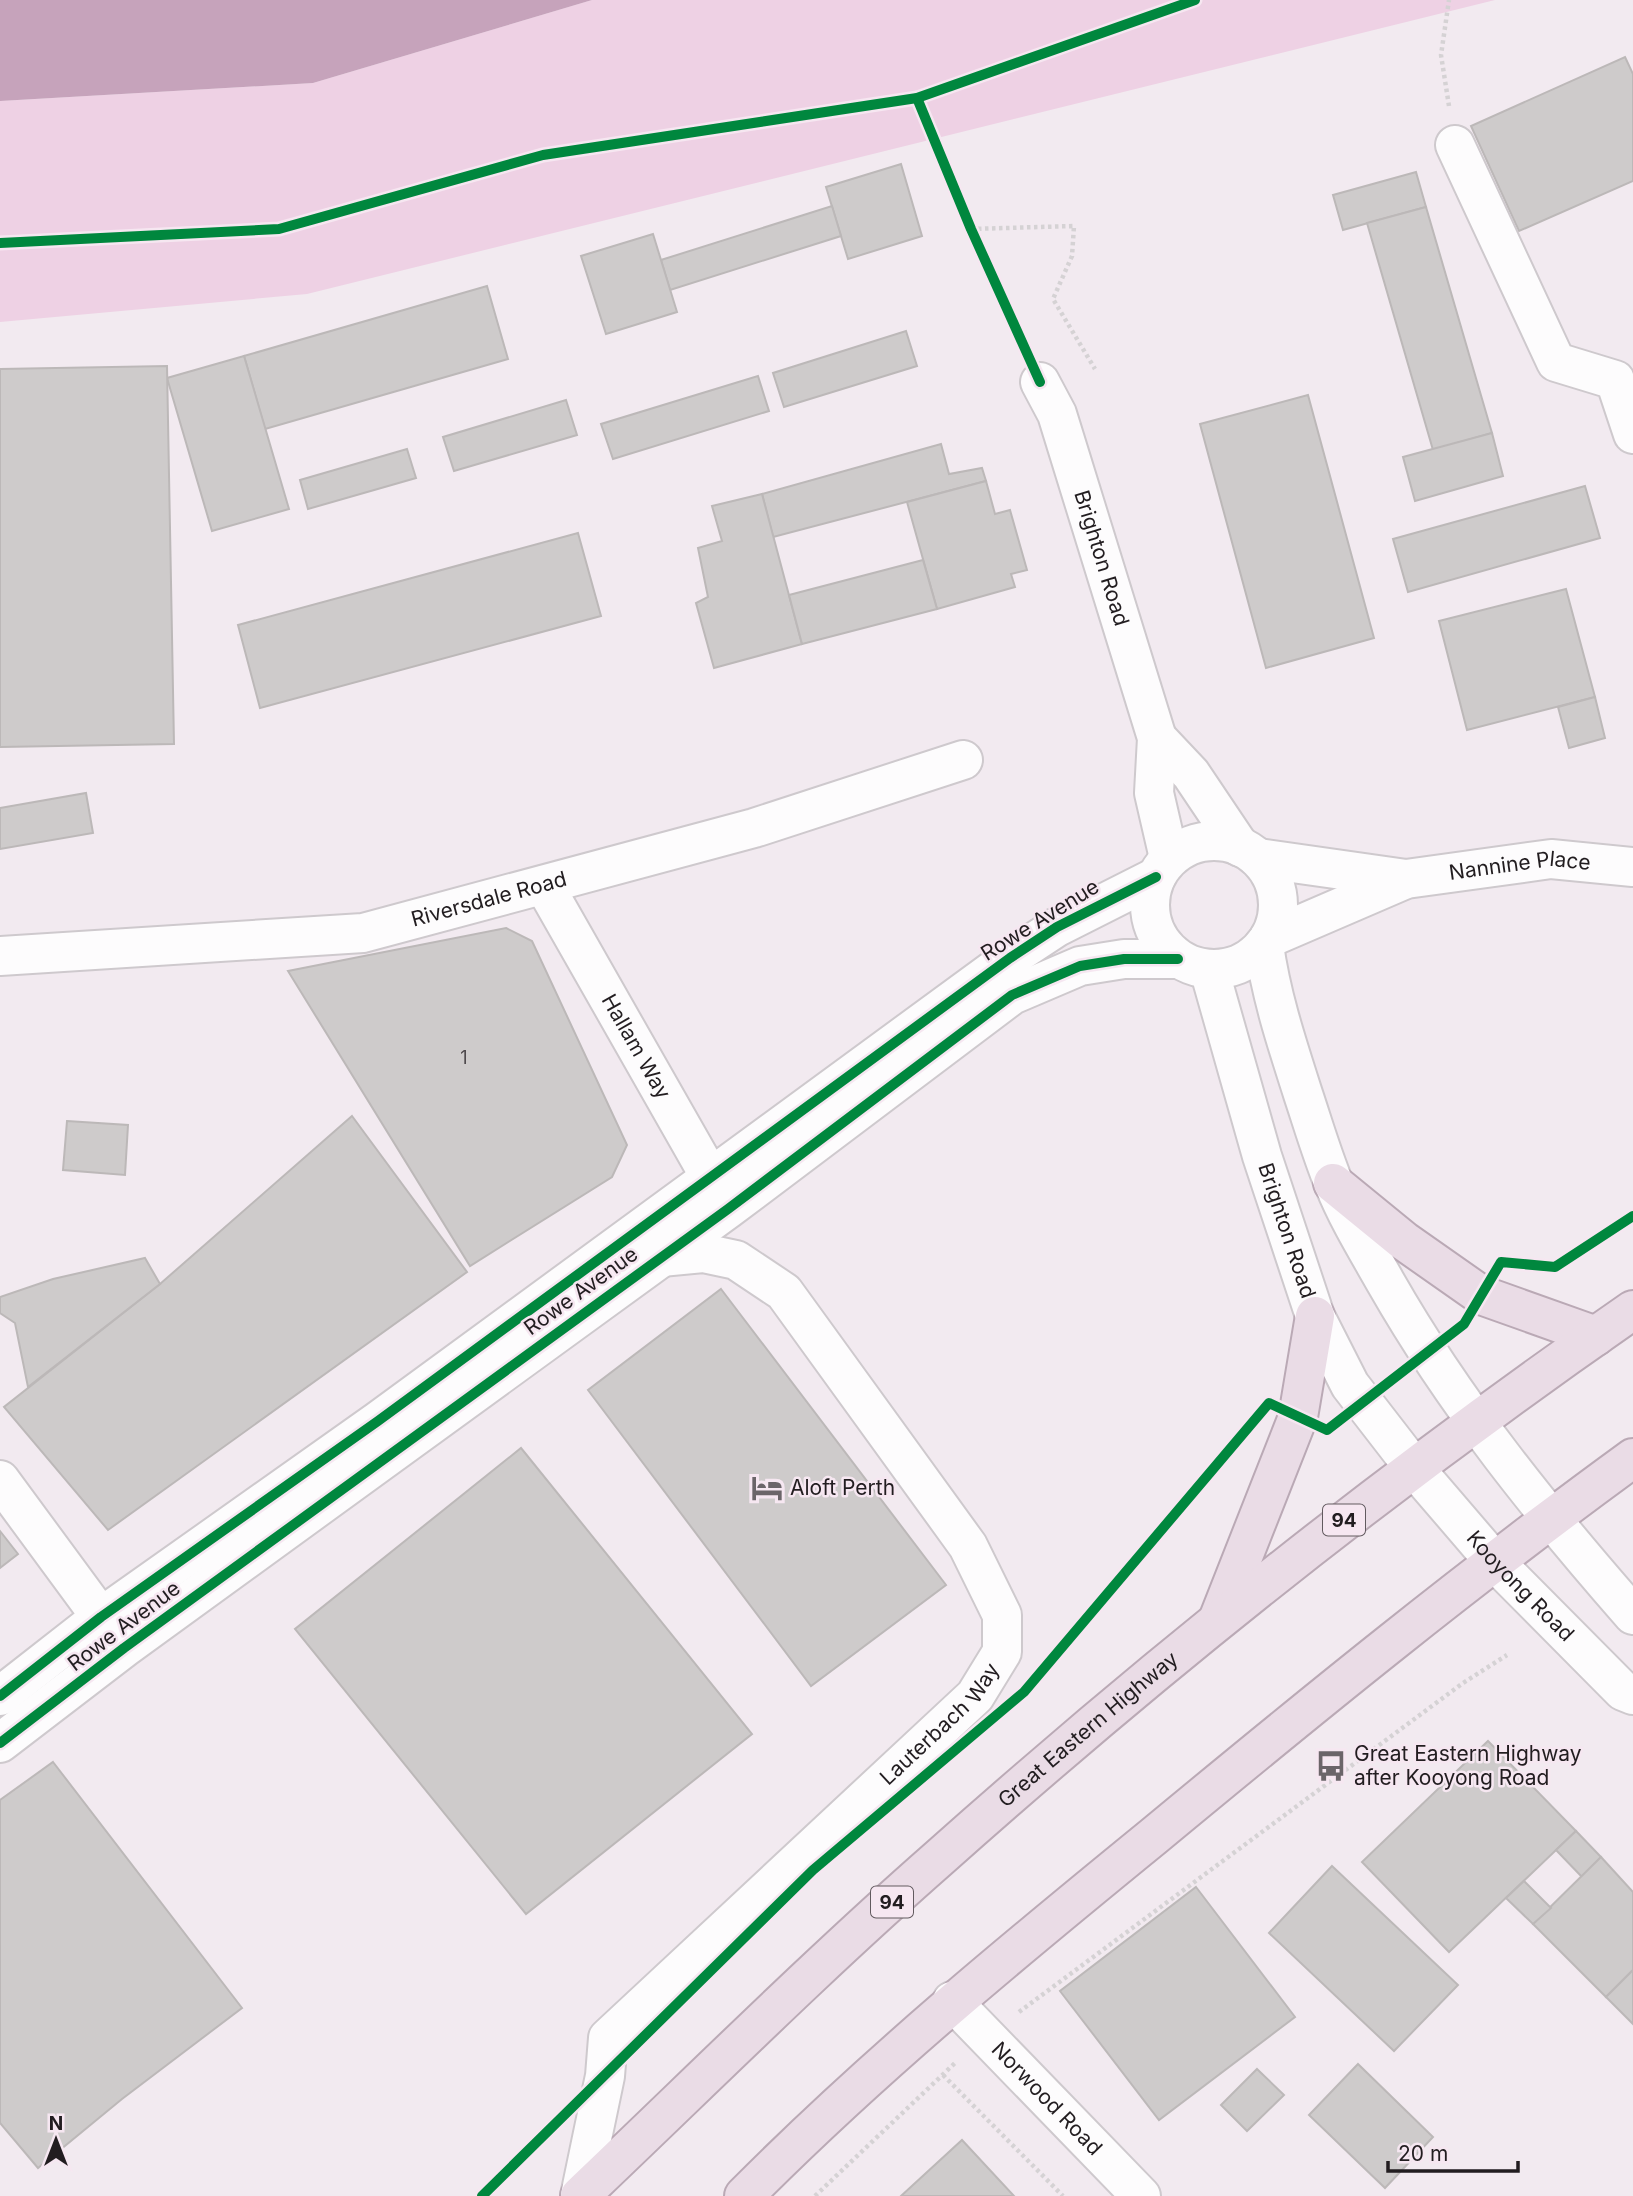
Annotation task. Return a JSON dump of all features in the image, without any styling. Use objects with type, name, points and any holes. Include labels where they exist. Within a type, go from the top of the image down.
[{"type":"highway","points":[[1334,1183],[1404,1241],[1481,1295],[1596,1336]]},
{"type":"highway","name":"Great Eastern Highway","points":[[580,2196],[937,1859],[1217,1622],[1345,1520],[1633,1310]]},
{"type":"highway","points":[[1217,1622],[1298,1416],[1315,1316]]},
{"type":"highway","points":[[744,2196],[952,2001],[1236,1765],[1494,1561],[1633,1458]]},
{"type":"street","points":[[1455,145],[1556,362],[1615,380],[1633,434]]},
{"type":"street","name":"Brighton Road","points":[[1040,382],[1057,414],[1157,738],[1154,793],[1162,868]]},
{"type":"street","name":"Brighton Road","points":[[1157,738],[1191,775],[1249,852]]},
{"type":"street","name":"Riversdale Road","points":[[0,956],[363,933],[754,828],[963,760]]},
{"type":"street","points":[[1203,842],[1228,842],[1249,852],[1271,876],[1278,896],[1277,918],[1267,941],[1240,964],[1193,964],[1164,946],[1151,922],[1149,904],[1162,868],[1179,850],[1203,842]]},
{"type":"street","name":"Nannine Place","points":[[1249,852],[1406,879]]},
{"type":"street","name":"Nannine Place","points":[[1267,941],[1406,879],[1551,859],[1633,867]]},
{"type":"street","name":"Rowe Avenue","points":[[0,1696],[102,1617],[378,1421],[709,1176],[1020,952],[1057,927],[1162,868]]},
{"type":"street","name":"Hallam Way","points":[[544,885],[728,1209]]},
{"type":"street","points":[[1267,941],[1269,983],[1286,1040],[1334,1183],[1354,1227],[1417,1336],[1476,1424],[1550,1520],[1633,1615]]},
{"type":"street","name":"Rowe Avenue","points":[[0,1743],[124,1648],[728,1209],[1012,995],[1080,966],[1124,959],[1193,964]]},
{"type":"street","name":"Brighton Road","points":[[1193,964],[1262,1156],[1315,1316],[1350,1385],[1415,1469]]},
{"type":"street","name":"Lauterbach Way","points":[[580,2196],[605,2076],[608,2038],[975,1696],[1002,1652],[1002,1615],[968,1546],[784,1292],[736,1260],[703,1253],[660,1257]]},
{"type":"street","name":"Kooyong Road","points":[[1415,1469],[1494,1561],[1623,1691],[1633,1695]]},
{"type":"street","points":[[0,1480],[124,1648]]},
{"type":"street","name":"Norwood Road","points":[[952,2001],[1141,2196]]},
{"type":"path","points":[[1449,0],[1441,55],[1455,145]]},
{"type":"path","points":[[967,217],[977,242]]},
{"type":"path","points":[[971,229],[1074,226],[1072,256],[1053,299],[1095,369]]},
{"type":"path","points":[[815,2196],[943,2074],[987,2036],[1463,1683],[1507,1655]]},
{"type":"path","points":[[943,2074],[1063,2196]]},
{"type":"shaded area","points":[[0,0],[592,0],[313,83],[0,101]]},
{"type":"shaded area","points":[[592,0],[1495,0],[307,294],[0,322],[0,101],[313,83]]},
{"type":"building","points":[[1625,57],[1633,74],[1633,181],[1519,231],[1471,126]]},
{"type":"building","points":[[901,164],[922,236],[848,259],[826,187]]},
{"type":"building","points":[[1416,172],[1426,207],[1343,230],[1333,195]]},
{"type":"building","points":[[832,206],[841,236],[670,290],[661,260]]},
{"type":"building","points":[[1426,207],[1492,433],[1433,450],[1367,223]]},
{"type":"building","points":[[653,234],[677,312],[606,334],[581,256]]},
{"type":"building","points":[[487,286],[508,359],[265,429],[244,356]]},
{"type":"building","points":[[906,331],[917,366],[784,407],[773,373]]},
{"type":"building","points":[[244,356],[289,509],[212,531],[167,378]]},
{"type":"building","points":[[167,366],[174,744],[0,747],[0,369]]},
{"type":"building","points":[[758,376],[769,411],[613,459],[601,424]]},
{"type":"building","points":[[1308,395],[1374,638],[1266,668],[1200,424]]},
{"type":"building","points":[[566,400],[577,435],[454,471],[443,437]]},
{"type":"building","points":[[1492,433],[1503,476],[1415,501],[1403,457]]},
{"type":"building","points":[[941,444],[949,474],[982,468],[986,481],[773,537],[762,494]]},
{"type":"building","points":[[407,449],[416,478],[308,509],[300,480]]},
{"type":"building","points":[[986,481],[995,514],[1010,510],[1027,570],[1011,574],[1015,587],[937,609],[907,502]]},
{"type":"building","points":[[1585,486],[1600,538],[1408,592],[1393,539]]},
{"type":"building","points":[[762,494],[802,644],[714,668],[696,603],[708,597],[698,548],[722,541],[712,506]]},
{"type":"building","points":[[578,533],[601,616],[260,708],[238,625]]},
{"type":"building","points":[[923,560],[937,609],[802,644],[789,595]]},
{"type":"building","points":[[1566,589],[1595,697],[1467,730],[1439,621]]},
{"type":"building","points":[[1595,697],[1605,738],[1569,748],[1558,707]]},
{"type":"building","points":[[86,793],[93,833],[0,849],[0,808]]},
{"type":"building","points":[[506,928],[532,941],[627,1145],[612,1177],[470,1266],[288,971]]},
{"type":"building","points":[[352,1116],[467,1272],[108,1530],[4,1407],[160,1284]]},
{"type":"building","points":[[67,1121],[128,1125],[125,1175],[63,1170]]},
{"type":"building","points":[[145,1258],[160,1284],[28,1387],[15,1323],[0,1313],[0,1297],[53,1279]]},
{"type":"building","name":"Aloft Perth","points":[[721,1289],[946,1585],[811,1686],[588,1390]]},
{"type":"building","points":[[521,1448],[752,1734],[526,1914],[295,1629]]},
{"type":"building","points":[[0,1531],[18,1554],[0,1568]]},
{"type":"building","points":[[1488,1741],[1576,1831],[1449,1952],[1362,1862]]},
{"type":"building","points":[[53,1762],[242,2008],[122,2099],[38,2168],[0,2123],[0,1800]]},
{"type":"building","points":[[1576,1831],[1601,1857],[1582,1877],[1556,1850]]},
{"type":"building","points":[[1601,1857],[1633,1892],[1633,1970],[1606,1997],[1533,1924]]},
{"type":"building","points":[[1332,1866],[1458,1985],[1394,2051],[1269,1933]]},
{"type":"building","points":[[1524,1881],[1551,1908],[1533,1924],[1506,1898]]},
{"type":"building","points":[[1196,1887],[1295,2017],[1159,2120],[1060,1991]]},
{"type":"building","points":[[1633,1970],[1633,2024],[1606,1997]]},
{"type":"building","points":[[1358,2064],[1433,2137],[1385,2188],[1309,2115]]},
{"type":"building","points":[[1257,2069],[1284,2095],[1247,2131],[1221,2105]]},
{"type":"building","points":[[962,2140],[1014,2196],[901,2196]]},
{"type":"cycle path","points":[[0,243],[279,229],[543,155],[917,98],[1195,0]]},
{"type":"cycle path","points":[[917,98],[971,229],[1040,382]]},
{"type":"cycle path","points":[[0,1696],[101,1617],[378,1421],[1010,958],[1057,927],[1156,877]]},
{"type":"cycle path","points":[[0,1743],[124,1648],[728,1209],[1012,995],[1080,966],[1124,959],[1178,959]]},
{"type":"cycle path","points":[[482,2196],[813,1870],[1024,1692],[1269,1403],[1327,1430],[1464,1324],[1501,1262],[1555,1267],[1633,1216]]},
{"type":"place","name":"Aloft Perth","points":[[767,1488]]},
{"type":"place","name":"Great Eastern Highway after Kooyong Road","points":[[1331,1766]]}]
